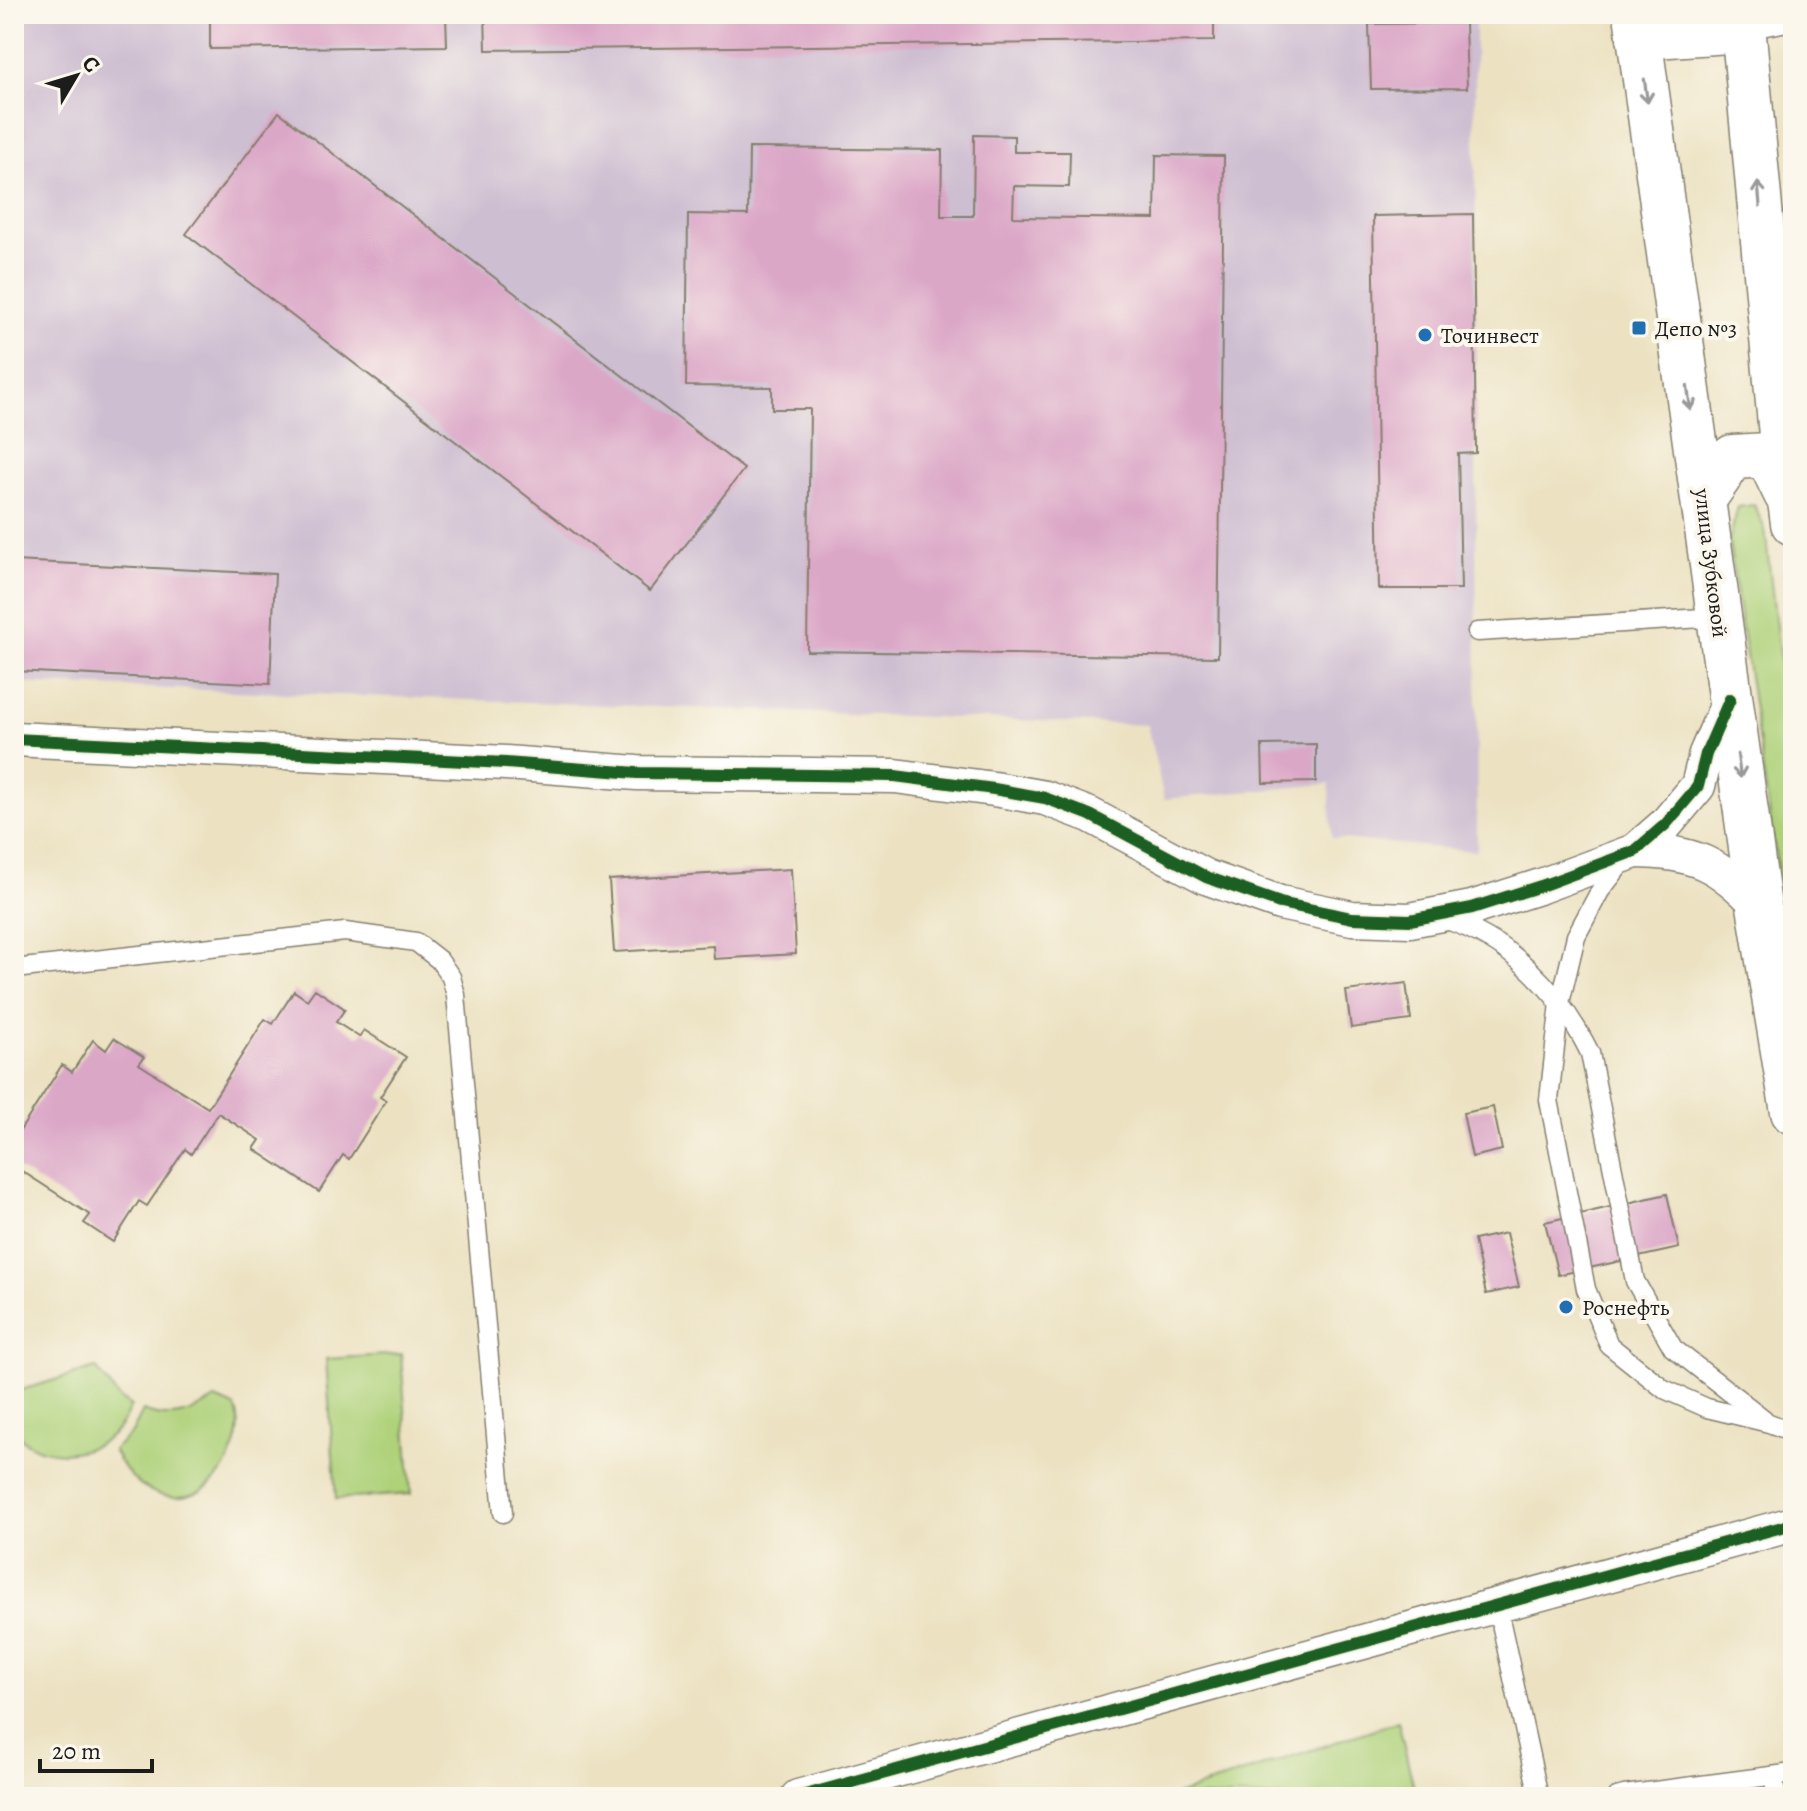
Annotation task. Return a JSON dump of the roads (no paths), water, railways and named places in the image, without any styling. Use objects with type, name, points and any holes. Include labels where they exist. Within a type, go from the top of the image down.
[{"type":"main road","points":[[1638,25],[1743,22],[1781,435],[1792,513]]},
{"type":"main road","name":"улица Зубковой","points":[[1638,25],[1759,906],[1793,1112]]},
{"type":"main road","points":[[1704,499],[1733,457],[1767,455],[1792,513]]},
{"type":"street","points":[[1635,851],[1666,824],[1698,786],[1706,754],[1730,699]]},
{"type":"street","points":[[14,739],[506,763],[637,773],[895,776],[966,785],[1045,798],[1090,815],[1206,877],[1280,903],[1352,918],[1410,920],[1472,908],[1635,851],[1687,856],[1722,871],[1759,906]]},
{"type":"street","points":[[798,1797],[1793,1524]]},
{"type":"lane","points":[[1743,22],[1793,21]]},
{"type":"lane","points":[[1477,632],[1719,617]]},
{"type":"lane","points":[[1635,851],[1622,861],[1600,891],[1576,936],[1560,1003],[1549,1100],[1586,1289],[1609,1345],[1664,1389],[1707,1408],[1793,1432]]},
{"type":"lane","points":[[1432,916],[1454,922],[1497,942],[1560,1003],[1577,1026],[1590,1053],[1635,1281],[1673,1348],[1769,1423]]},
{"type":"lane","points":[[14,969],[345,932],[416,942],[439,960],[451,977],[456,995],[503,1513]]},
{"type":"lane","points":[[1497,1605],[1539,1797]]},
{"type":"lane","points":[[1617,1797],[1793,1773]]},
{"type":"lane","points":[[1774,1776],[1776,1797]]},
{"type":"place","name":"Депо №3","points":[[1639,328]]},
{"type":"place","name":"Точинвест","points":[[1425,335]]},
{"type":"place","name":"Роснефть","points":[[1566,1307]]}]
